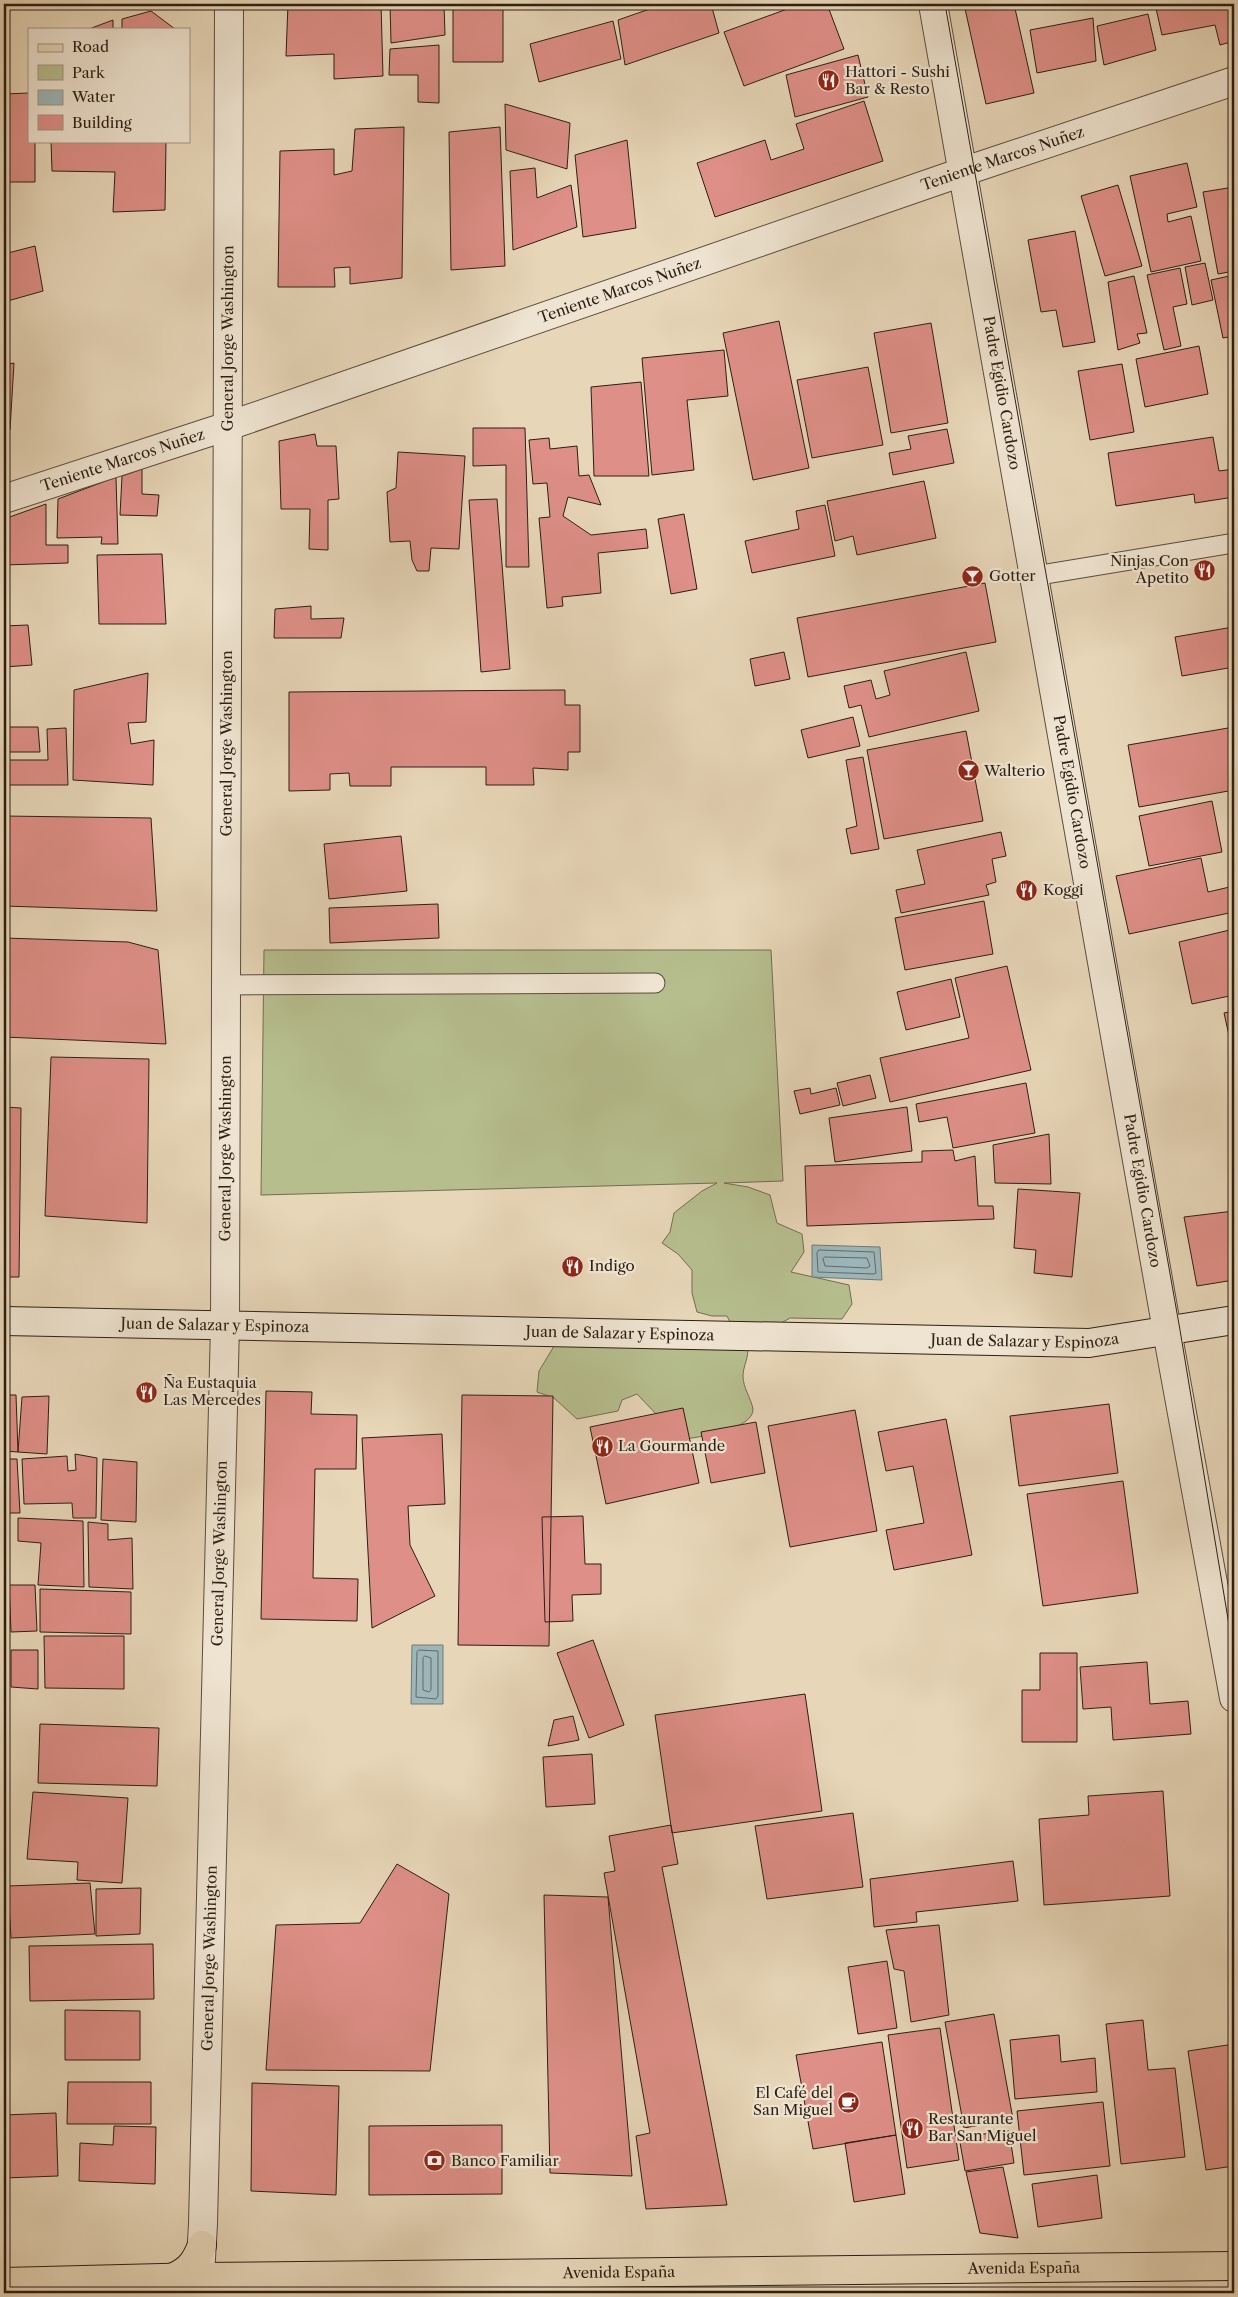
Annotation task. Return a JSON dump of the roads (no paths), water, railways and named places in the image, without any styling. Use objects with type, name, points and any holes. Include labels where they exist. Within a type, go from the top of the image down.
[{"type":"main road","points":[[174,2277],[185,2272],[196,2261],[202,2245]]},
{"type":"main road","name":"Avenida España","points":[[4,2282],[174,2277],[200,2285],[392,2284],[1234,2266]]},
{"type":"street","name":"General Jorge Washington","points":[[200,2285],[225,1325],[229,4]]},
{"type":"street","name":"Padre Egidio Cardozo","points":[[933,4],[1167,1331],[1234,1698]]},
{"type":"street","name":"Teniente Marcos Nuñez","points":[[4,499],[228,426],[963,172],[1234,81]]},
{"type":"street","name":"Juan de Salazar y Espinoza","points":[[4,1321],[1089,1343],[1234,1320]]},
{"type":"lane","points":[[1034,576],[1234,543]]},
{"type":"lane","points":[[226,984],[655,983]]},
{"type":"water","points":[[812,1245],[880,1247],[882,1280],[812,1277]]},
{"type":"water","points":[[412,1645],[443,1645],[443,1704],[411,1704]]},
{"type":"tram line","points":[[945,4],[1180,1330],[1234,1655]]},
{"type":"place","name":"Hattori - Sushi Bar & Resto","points":[[829,81]]},
{"type":"place","name":"Ninjas Con Apetito","points":[[1205,570]]},
{"type":"place","name":"Gotter","points":[[973,576]]},
{"type":"place","name":"Walterio","points":[[968,771]]},
{"type":"place","name":"Koggi","points":[[1027,890]]},
{"type":"place","name":"Indigo","points":[[573,1266]]},
{"type":"place","name":"Ña Eustaquia Las Mercedes","points":[[147,1392]]},
{"type":"place","name":"La Gourmande","points":[[602,1446]]},
{"type":"place","name":"El Café del San Miguel","points":[[849,2102]]},
{"type":"place","name":"Restaurante Bar San Miguel","points":[[912,2128]]},
{"type":"place","name":"Banco Familiar","points":[[435,2161]]}]
